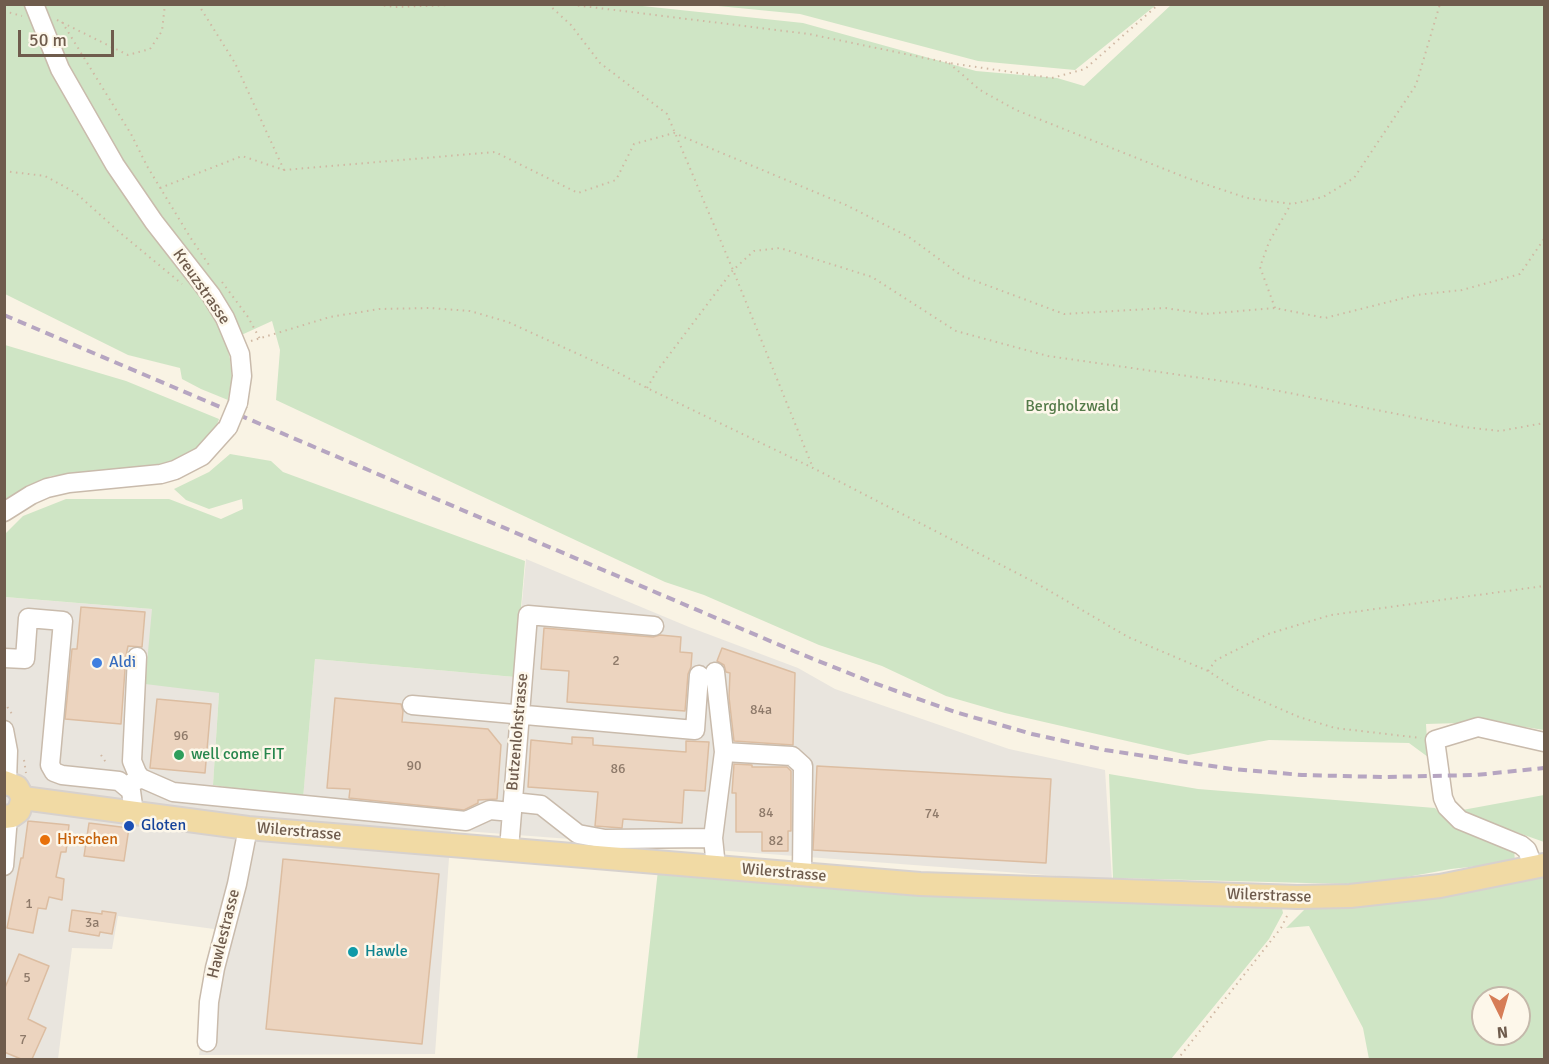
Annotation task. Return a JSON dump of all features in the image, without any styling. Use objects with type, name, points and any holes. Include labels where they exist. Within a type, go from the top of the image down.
[{"type":"main road","name":"Wilerstrasse","points":[[12,788],[134,813],[248,828],[920,884],[1296,897],[1350,896],[1407,891],[1539,867]]},
{"type":"main road","points":[[6,817],[20,811],[12,788]]},
{"type":"street","name":"Kreuzstrasse","points":[[4,512],[47,488],[69,483],[161,474],[175,470],[202,456],[228,427],[238,403],[242,376],[237,345],[225,318],[216,288],[154,222],[110,156],[60,69],[34,4]]},
{"type":"street","name":"Butzenlohstrasse","points":[[509,849],[528,615],[654,626]]},
{"type":"street","points":[[4,658],[25,659],[28,618],[63,621],[50,765],[54,772],[62,775],[134,782],[173,792],[466,821],[490,810],[541,805],[578,834],[605,839],[713,838]]},
{"type":"street","points":[[134,813],[131,791],[134,782],[132,761],[138,657]]},
{"type":"street","points":[[412,705],[695,730],[707,674],[724,752],[713,838],[716,867]]},
{"type":"street","points":[[1539,867],[1521,845],[1460,820],[1447,807],[1440,781],[1436,740],[1478,727],[1545,742]]},
{"type":"street","points":[[4,730],[12,788]]},
{"type":"street","points":[[724,752],[792,756],[803,766],[802,875]]},
{"type":"street","points":[[4,866],[6,817]]},
{"type":"street","name":"Hawlestrasse","points":[[207,1042],[209,1002],[215,968],[237,884],[248,828]]},
{"type":"path","points":[[56,19],[128,55],[150,49],[162,31],[165,4]]},
{"type":"path","points":[[198,4],[234,63],[284,170]]},
{"type":"path","points":[[372,4],[394,7],[479,4]]},
{"type":"path","points":[[548,4],[571,25],[600,63],[667,114],[813,468]]},
{"type":"path","points":[[567,4],[809,34],[949,63],[1052,78],[1085,69],[1159,4]]},
{"type":"path","points":[[949,63],[981,90],[1016,110],[1207,185],[1247,198],[1292,204],[1323,197],[1354,178],[1416,85],[1440,4]]},
{"type":"path","points":[[62,22],[131,134],[160,188],[215,273]]},
{"type":"path","points":[[160,188],[242,156],[284,170],[495,152],[578,193],[616,180],[634,144],[674,134],[846,205],[909,237],[962,276],[1064,314],[1165,308],[1205,314],[1275,308],[1325,318],[1416,295],[1462,290],[1520,274],[1545,239]]},
{"type":"path","points":[[4,171],[45,176],[76,193],[197,296],[216,288],[248,318],[260,339]]},
{"type":"path","points":[[1275,308],[1260,267],[1269,242],[1292,204]]},
{"type":"path","points":[[647,388],[657,371],[733,270],[754,251],[780,248],[872,277],[956,331],[1048,356],[1243,384],[1464,427],[1500,431],[1545,423]]},
{"type":"path","points":[[237,345],[330,317],[379,309],[430,308],[470,311],[508,322],[611,369],[813,468],[1036,583],[1128,637],[1208,670],[1239,691],[1299,717],[1345,730],[1436,740]]},
{"type":"path","points":[[1208,670],[1216,660],[1268,634],[1331,615],[1545,586]]},
{"type":"path","points":[[101,754],[108,764]]},
{"type":"path","points":[[1177,1059],[1281,928],[1296,897]]},
{"type":"shaded area","points":[[526,559],[689,627],[798,668],[835,689],[1009,749],[1105,770],[1112,880],[451,830],[435,1054],[199,1055],[214,929],[118,916],[112,949],[72,948],[58,1059],[5,1059],[4,597],[152,609],[219,693],[213,785],[303,798],[315,659],[515,677]]},
{"type":"green space","name":"Bergholzwald","points":[[4,5],[633,5],[803,23],[976,71],[1057,78],[1084,86],[1171,5],[1544,5],[1544,730],[1493,722],[1426,724],[1428,757],[1409,743],[1269,740],[1188,755],[1005,713],[946,696],[882,666],[819,645],[704,595],[665,582],[276,400],[280,350],[272,321],[226,342],[232,378],[228,400],[182,379],[180,368],[128,355],[5,294]]},
{"type":"green space","points":[[708,5],[1156,5],[1075,70],[978,61],[800,14]]},
{"type":"green space","points":[[5,345],[126,381],[219,419],[214,433],[192,452],[152,469],[51,476],[5,499]]},
{"type":"green space","points":[[230,454],[271,461],[283,472],[525,561],[515,677],[315,659],[303,799],[213,785],[219,693],[145,684],[152,609],[5,597],[4,535],[23,516],[66,499],[169,499],[221,519],[243,509],[242,499],[209,509],[186,500],[174,489],[209,472]]},
{"type":"green space","points":[[1109,774],[1198,789],[1435,808],[1445,818],[1514,849],[1515,862],[1346,884],[1113,878]]},
{"type":"green space","points":[[1544,795],[1544,842],[1457,811]]},
{"type":"green space","points":[[658,870],[1281,904],[1283,913],[1269,939],[1171,1059],[637,1060]]},
{"type":"green space","points":[[1544,874],[1544,1059],[1369,1059],[1363,1028],[1309,926],[1286,928],[1306,908],[1426,895]]},
{"type":"building","name":"Aldi","points":[[81,607],[145,612],[142,647],[128,646],[121,724],[65,719],[72,649],[77,649]]},
{"type":"building","points":[[544,628],[653,637],[660,635],[681,637],[680,652],[692,653],[685,711],[567,702],[569,671],[541,669]]},
{"type":"building","points":[[722,648],[795,673],[793,745],[734,741],[729,697],[730,673],[726,672],[724,665],[717,661]]},
{"type":"building","points":[[335,698],[401,704],[402,722],[488,729],[501,745],[497,799],[478,800],[478,803],[464,810],[349,798],[350,789],[327,788]]},
{"type":"building","points":[[157,699],[211,704],[205,773],[150,768]]},
{"type":"building","points":[[572,737],[593,738],[593,745],[686,752],[686,741],[709,742],[705,791],[684,790],[682,823],[623,819],[622,828],[595,826],[598,792],[528,787],[531,740],[572,744]]},
{"type":"building","points":[[734,764],[752,765],[752,767],[787,767],[791,771],[791,831],[788,831],[788,851],[762,851],[762,832],[736,832],[736,793],[732,793]]},
{"type":"building","points":[[817,766],[1051,779],[1046,863],[813,850]]},
{"type":"building","points":[[28,821],[69,825],[66,852],[61,852],[56,877],[64,879],[62,900],[49,897],[46,909],[38,908],[33,933],[7,928],[21,858],[23,858]]},
{"type":"building","points":[[89,823],[129,828],[124,861],[84,856]]},
{"type":"building","name":"Hawle","points":[[283,859],[439,874],[422,1044],[266,1029]]},
{"type":"building","points":[[72,910],[102,914],[102,911],[116,913],[112,934],[100,932],[99,936],[69,931]]},
{"type":"building","points":[[19,954],[49,966],[28,1019],[46,1028],[32,1059],[21,1059],[4,1052],[4,990]]},
{"type":"railway","points":[[4,315],[796,652],[955,712],[1032,734],[1105,750],[1232,769],[1302,775],[1383,777],[1476,775],[1544,768]]},
{"type":"place","name":"Aldi","points":[[97,663]]},
{"type":"place","name":"well come FIT","points":[[179,755]]},
{"type":"place","name":"Gloten","points":[[129,826]]},
{"type":"place","name":"Hirschen","points":[[45,840]]},
{"type":"place","name":"Hawle","points":[[353,952]]}]
